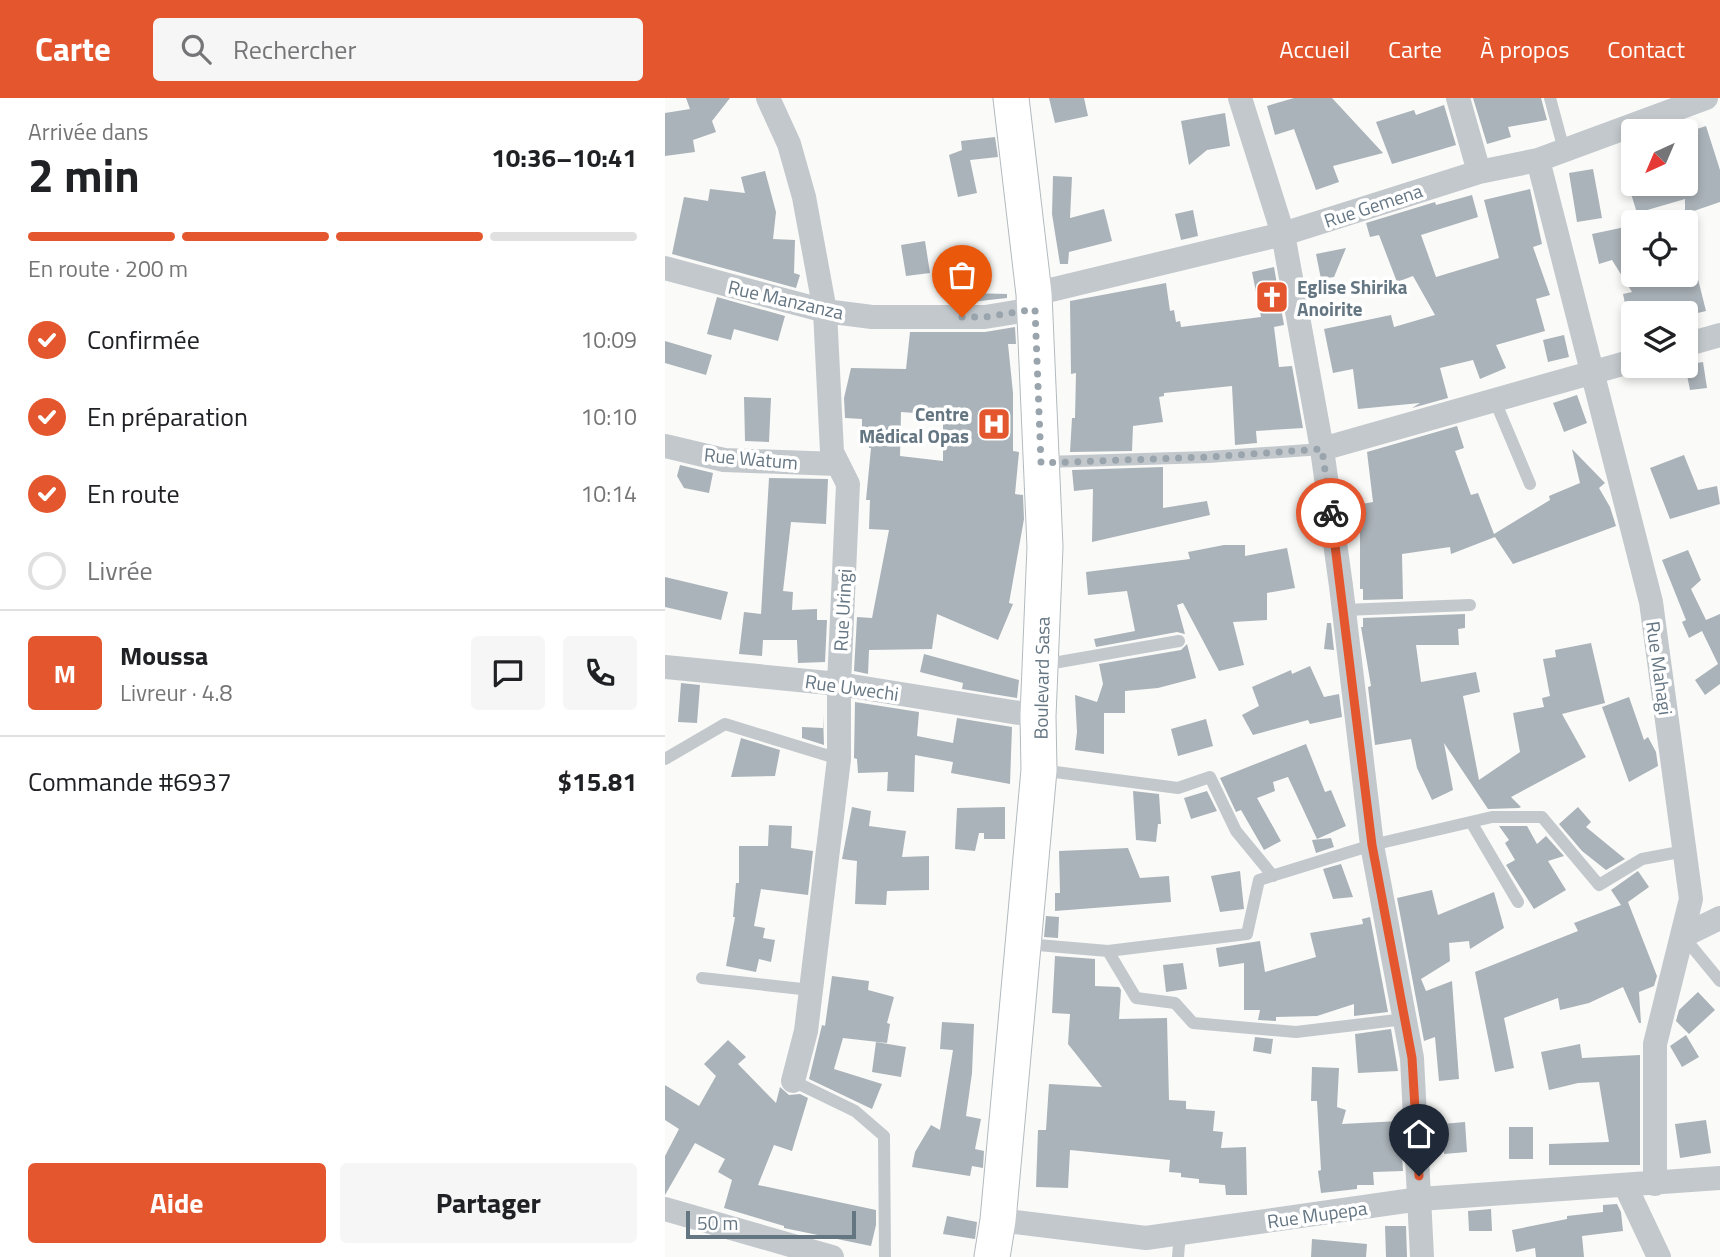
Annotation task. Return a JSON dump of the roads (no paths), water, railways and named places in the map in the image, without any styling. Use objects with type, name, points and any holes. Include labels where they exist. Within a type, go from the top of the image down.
[{"type":"street","name":"Rue Uringi","points":[[768,98],[789,144],[804,197],[825,311],[832,452],[848,484],[839,684],[839,759],[806,1031],[793,1081]]},
{"type":"street","name":"Boulevard Sasa","points":[[992,1257],[998,1220],[1039,769],[1038,716],[1045,547],[1034,301],[1011,98]]},
{"type":"street","points":[[1240,98],[1283,234],[1322,449],[1372,845],[1412,1058],[1422,1257]]},
{"type":"street","points":[[1458,98],[1479,172]]},
{"type":"street","name":"Rue Gemena","points":[[1034,301],[1283,234],[1479,172],[1538,160],[1706,98]]},
{"type":"street","name":"Rue Mahagi","points":[[1538,160],[1651,602],[1691,899],[1655,1044],[1655,1184]]},
{"type":"street","name":"Rue Manzanza","points":[[665,268],[825,311],[872,317],[985,317],[1034,301]]},
{"type":"street","points":[[1698,341],[1720,335]]},
{"type":"street","points":[[1322,449],[1621,365]]},
{"type":"street","name":"Rue Watum","points":[[665,446],[724,460],[838,464]]},
{"type":"street","name":"Rue Uwechi","points":[[665,667],[839,684],[1038,716]]},
{"type":"street","points":[[1683,936],[1720,918]]},
{"type":"street","name":"Rue Mupepa","points":[[998,1220],[1146,1238],[1179,1245],[1420,1199],[1720,1178]]},
{"type":"street","points":[[1625,1185],[1659,1257]]},
{"type":"street","points":[[665,1209],[832,1257]]},
{"type":"lane","points":[[1550,98],[1564,150]]},
{"type":"lane","points":[[1495,401],[1531,484]]},
{"type":"lane","points":[[1041,463],[1208,457],[1322,449]]},
{"type":"lane","points":[[1344,610],[1470,605]]},
{"type":"lane","points":[[1040,665],[1179,641]]},
{"type":"lane","points":[[665,760],[725,724],[839,759]]},
{"type":"lane","points":[[1039,769],[1178,788],[1210,777],[1236,831],[1273,876]]},
{"type":"lane","points":[[1024,944],[1108,951],[1247,934],[1259,880],[1372,845],[1492,817],[1542,817],[1599,885],[1642,859],[1685,851]]},
{"type":"lane","points":[[1471,822],[1518,902]]},
{"type":"lane","points":[[1683,936],[1720,981]]},
{"type":"lane","points":[[1108,951],[1136,998],[1175,1003],[1193,1023],[1296,1032],[1405,1018]]},
{"type":"lane","points":[[702,978],[811,990]]},
{"type":"lane","points":[[793,1081],[855,1111],[884,1136],[885,1257]]},
{"type":"place","name":"Eglise Shirika Anoirite","points":[[1272,297]]},
{"type":"place","name":"Centre Médical Opas","points":[[994,424]]}]
